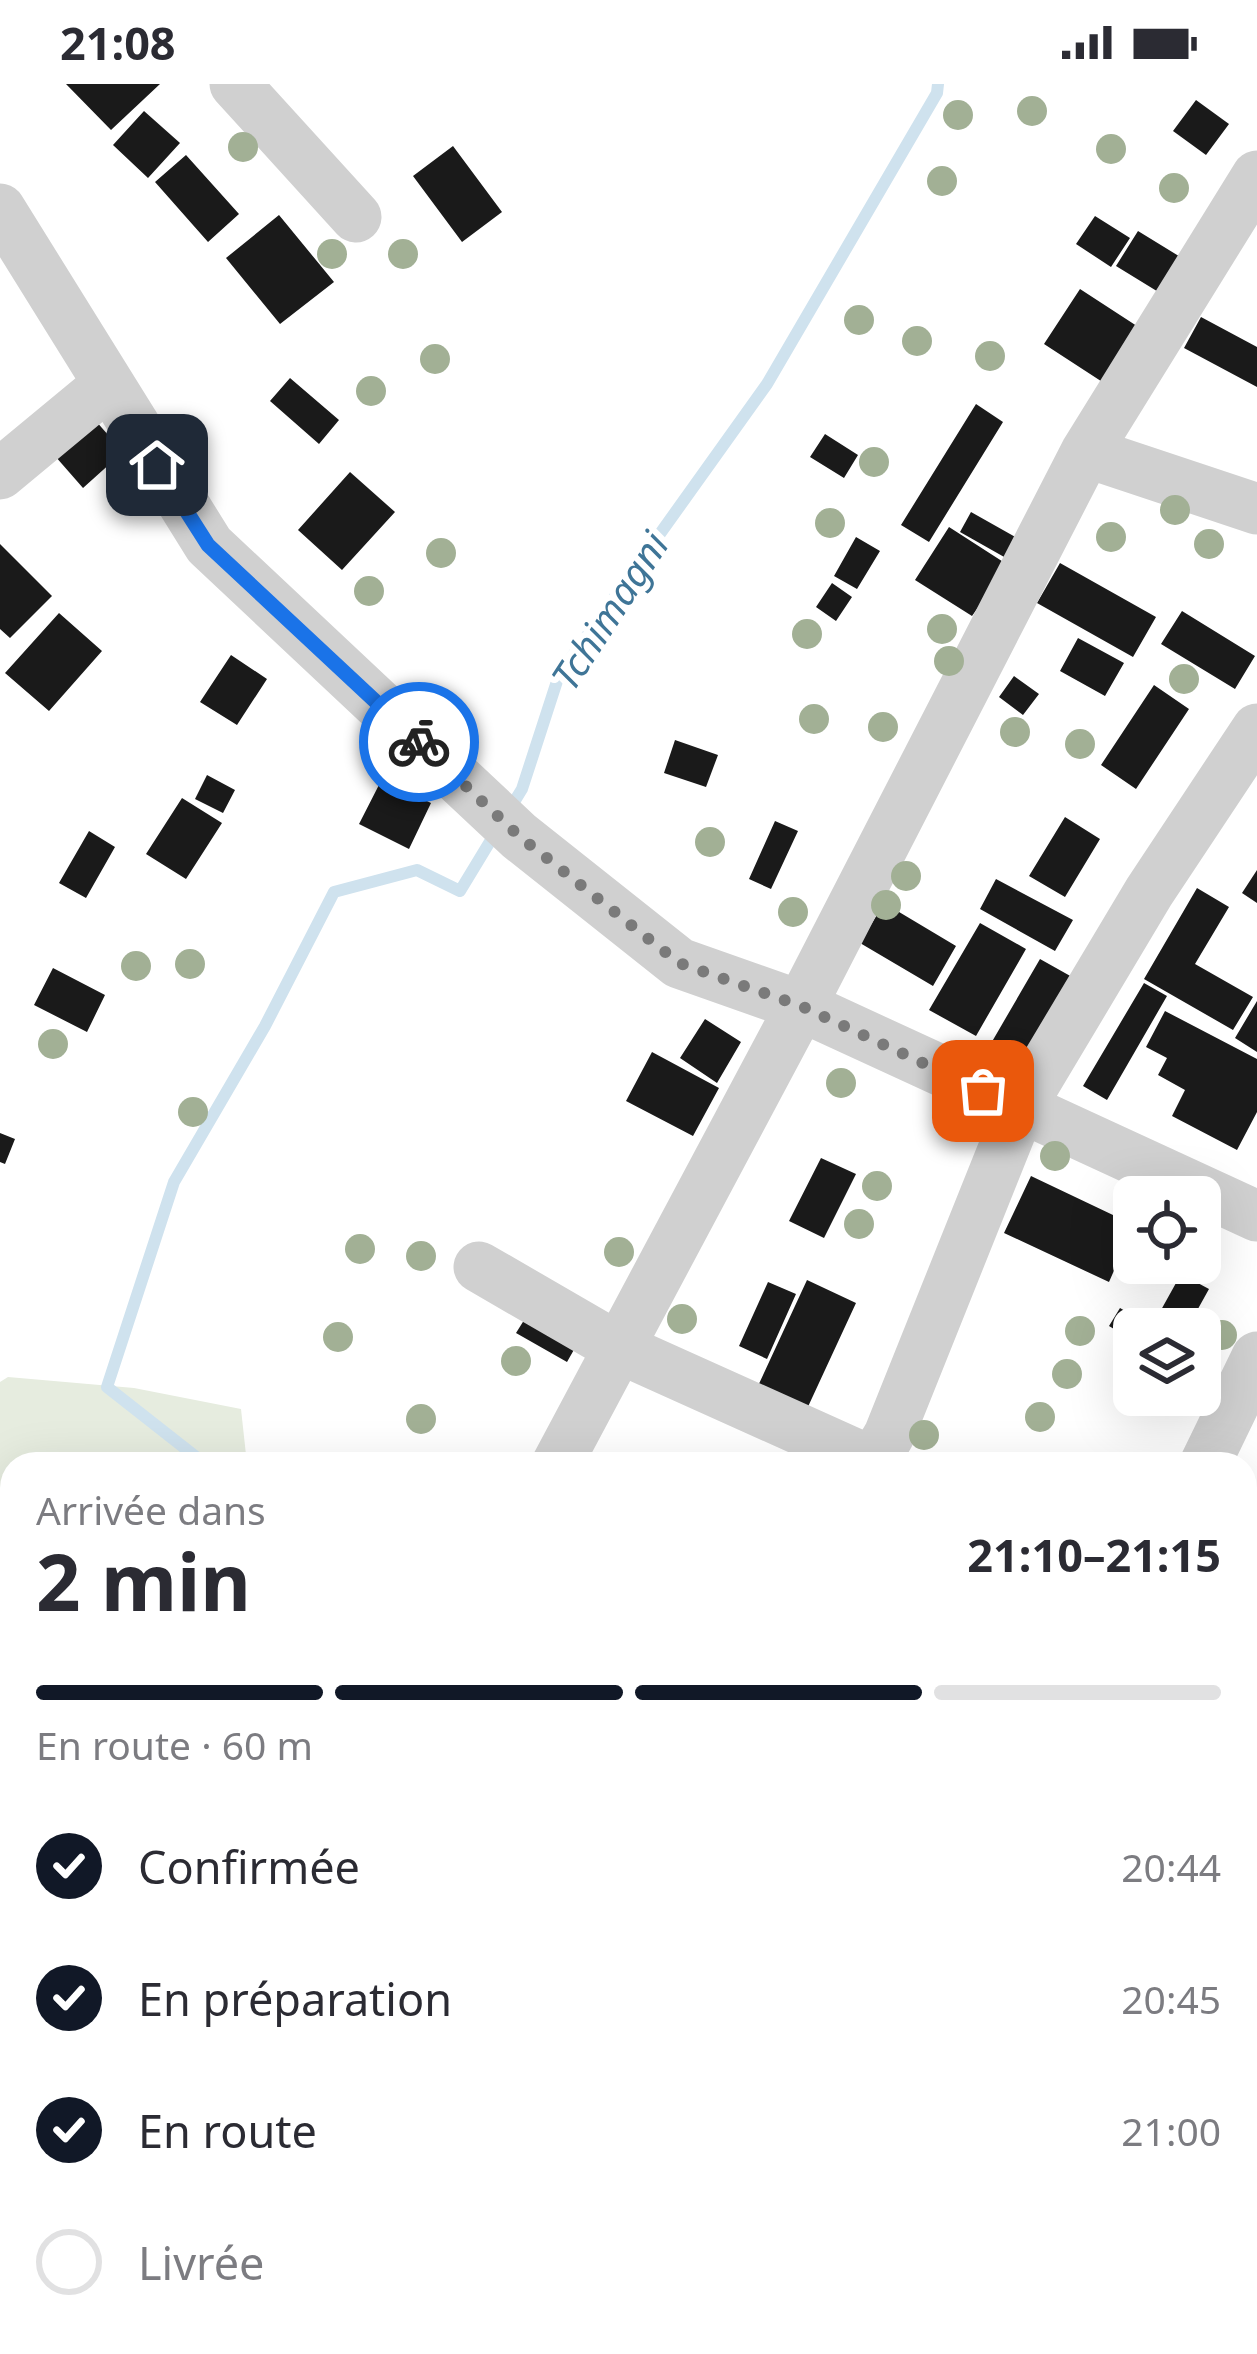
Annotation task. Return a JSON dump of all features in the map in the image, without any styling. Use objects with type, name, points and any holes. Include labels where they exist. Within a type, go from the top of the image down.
[{"type":"street","points":[[235,84],[356,217]]},
{"type":"street","points":[[563,1452],[801,1006],[1086,452],[1257,176]]},
{"type":"street","points":[[0,209],[208,545],[519,836],[679,963],[801,1006],[1257,1216]]},
{"type":"street","points":[[0,474],[106,386]]},
{"type":"street","points":[[1086,452],[1257,509]]},
{"type":"street","points":[[880,1452],[1020,1108],[1149,892],[1257,729]]},
{"type":"street","points":[[479,1267],[620,1348],[850,1452]]},
{"type":"street","points":[[1210,1452],[1257,1357]]},
{"type":"shaded area","points":[[8,1377],[134,1388],[241,1409],[246,1452],[0,1452],[0,1382]]},
{"type":"building","points":[[66,84],[160,84],[111,130]]},
{"type":"building","points":[[1196,100],[1229,124],[1206,155],[1173,131]]},
{"type":"building","points":[[144,111],[180,143],[148,178],[113,145]]},
{"type":"building","points":[[453,146],[502,212],[462,242],[413,176]]},
{"type":"building","points":[[186,155],[239,214],[208,242],[155,182]]},
{"type":"building","points":[[279,215],[334,282],[280,324],[226,258]]},
{"type":"building","points":[[1095,216],[1130,238],[1111,267],[1076,244]]},
{"type":"building","points":[[1138,231],[1182,258],[1160,293],[1116,266]]},
{"type":"building","points":[[1080,289],[1143,330],[1107,385],[1044,344]]},
{"type":"building","points":[[1201,317],[1257,347],[1257,387],[1184,348]]},
{"type":"building","points":[[290,378],[339,420],[319,444],[270,401]]},
{"type":"building","points":[[976,404],[1003,422],[929,542],[901,525]]},
{"type":"building","points":[[95,420],[123,452],[83,488],[55,456]]},
{"type":"building","points":[[825,434],[858,455],[844,478],[810,457]]},
{"type":"building","points":[[350,472],[395,512],[342,570],[298,530]]},
{"type":"building","points":[[971,512],[1024,542],[1013,562],[960,532]]},
{"type":"building","points":[[949,527],[1008,565],[972,616],[915,580]]},
{"type":"building","points":[[856,537],[880,551],[857,589],[834,576]]},
{"type":"building","points":[[0,544],[52,596],[10,638],[0,629]]},
{"type":"building","points":[[1060,563],[1156,617],[1133,657],[1037,603]]},
{"type":"building","points":[[832,583],[852,597],[836,621],[816,607]]},
{"type":"building","points":[[1182,611],[1255,656],[1235,689],[1161,644]]},
{"type":"building","points":[[59,613],[102,651],[49,711],[5,673]]},
{"type":"building","points":[[1078,638],[1124,663],[1105,696],[1060,671]]},
{"type":"building","points":[[231,655],[267,679],[237,725],[200,702]]},
{"type":"building","points":[[1014,676],[1039,694],[1023,715],[999,697]]},
{"type":"building","points":[[1154,685],[1189,709],[1136,789],[1101,765]]},
{"type":"building","points":[[675,740],[718,755],[706,787],[664,773]]},
{"type":"building","points":[[207,775],[235,790],[223,813],[195,799]]},
{"type":"building","points":[[382,779],[431,803],[409,849],[359,824]]},
{"type":"building","points":[[182,798],[222,823],[186,879],[146,854]]},
{"type":"building","points":[[1065,817],[1100,839],[1065,897],[1029,876]]},
{"type":"building","points":[[775,821],[798,831],[771,889],[749,879]]},
{"type":"building","points":[[89,831],[115,847],[86,898],[59,883]]},
{"type":"building","points":[[1257,870],[1257,903],[1242,893]]},
{"type":"building","points":[[996,879],[1073,920],[1055,951],[980,909]]},
{"type":"building","points":[[1197,888],[1229,907],[1195,964],[1253,997],[1233,1030],[1144,979]]},
{"type":"building","points":[[884,903],[956,946],[933,986],[860,943]]},
{"type":"building","points":[[980,923],[1026,949],[976,1036],[929,1010]]},
{"type":"building","points":[[1040,959],[1081,982],[1027,1075],[986,1052]]},
{"type":"building","points":[[53,968],[105,995],[87,1032],[34,1005]]},
{"type":"building","points":[[1144,983],[1167,996],[1107,1100],[1083,1086]]},
{"type":"building","points":[[1257,1001],[1257,1052],[1235,1038]]},
{"type":"building","points":[[1165,1011],[1257,1059],[1257,1112],[1237,1150],[1172,1116],[1185,1090],[1158,1075],[1167,1058],[1146,1047]]},
{"type":"building","points":[[705,1019],[741,1042],[717,1083],[680,1058]]},
{"type":"building","points":[[652,1052],[719,1088],[693,1136],[626,1101]]},
{"type":"building","points":[[0,1133],[15,1139],[5,1164],[0,1162]]},
{"type":"building","points":[[821,1158],[856,1174],[824,1238],[789,1221]]},
{"type":"building","points":[[1031,1176],[1113,1215],[1113,1273],[1109,1282],[1004,1233]]},
{"type":"building","points":[[807,1280],[856,1303],[806,1411],[757,1388]]},
{"type":"building","points":[[768,1282],[796,1294],[767,1359],[739,1346]]},
{"type":"building","points":[[1175,1284],[1209,1289],[1198,1308],[1162,1308]]},
{"type":"building","points":[[526,1317],[584,1332],[567,1362],[516,1333]]},
{"type":"waterway","name":"Tchimagni","points":[[508,812],[522,789],[559,675],[767,384],[938,84]]},
{"type":"waterway","name":"Tchimagni","points":[[190,1452],[107,1387],[174,1182],[265,1026],[334,892],[417,870],[460,891],[497,830]]},
{"type":"way so far","points":[[419,742],[519,836],[679,963],[801,1006],[983,1091]]},
{"type":"route","points":[[157,465],[208,545],[419,742]]}]
